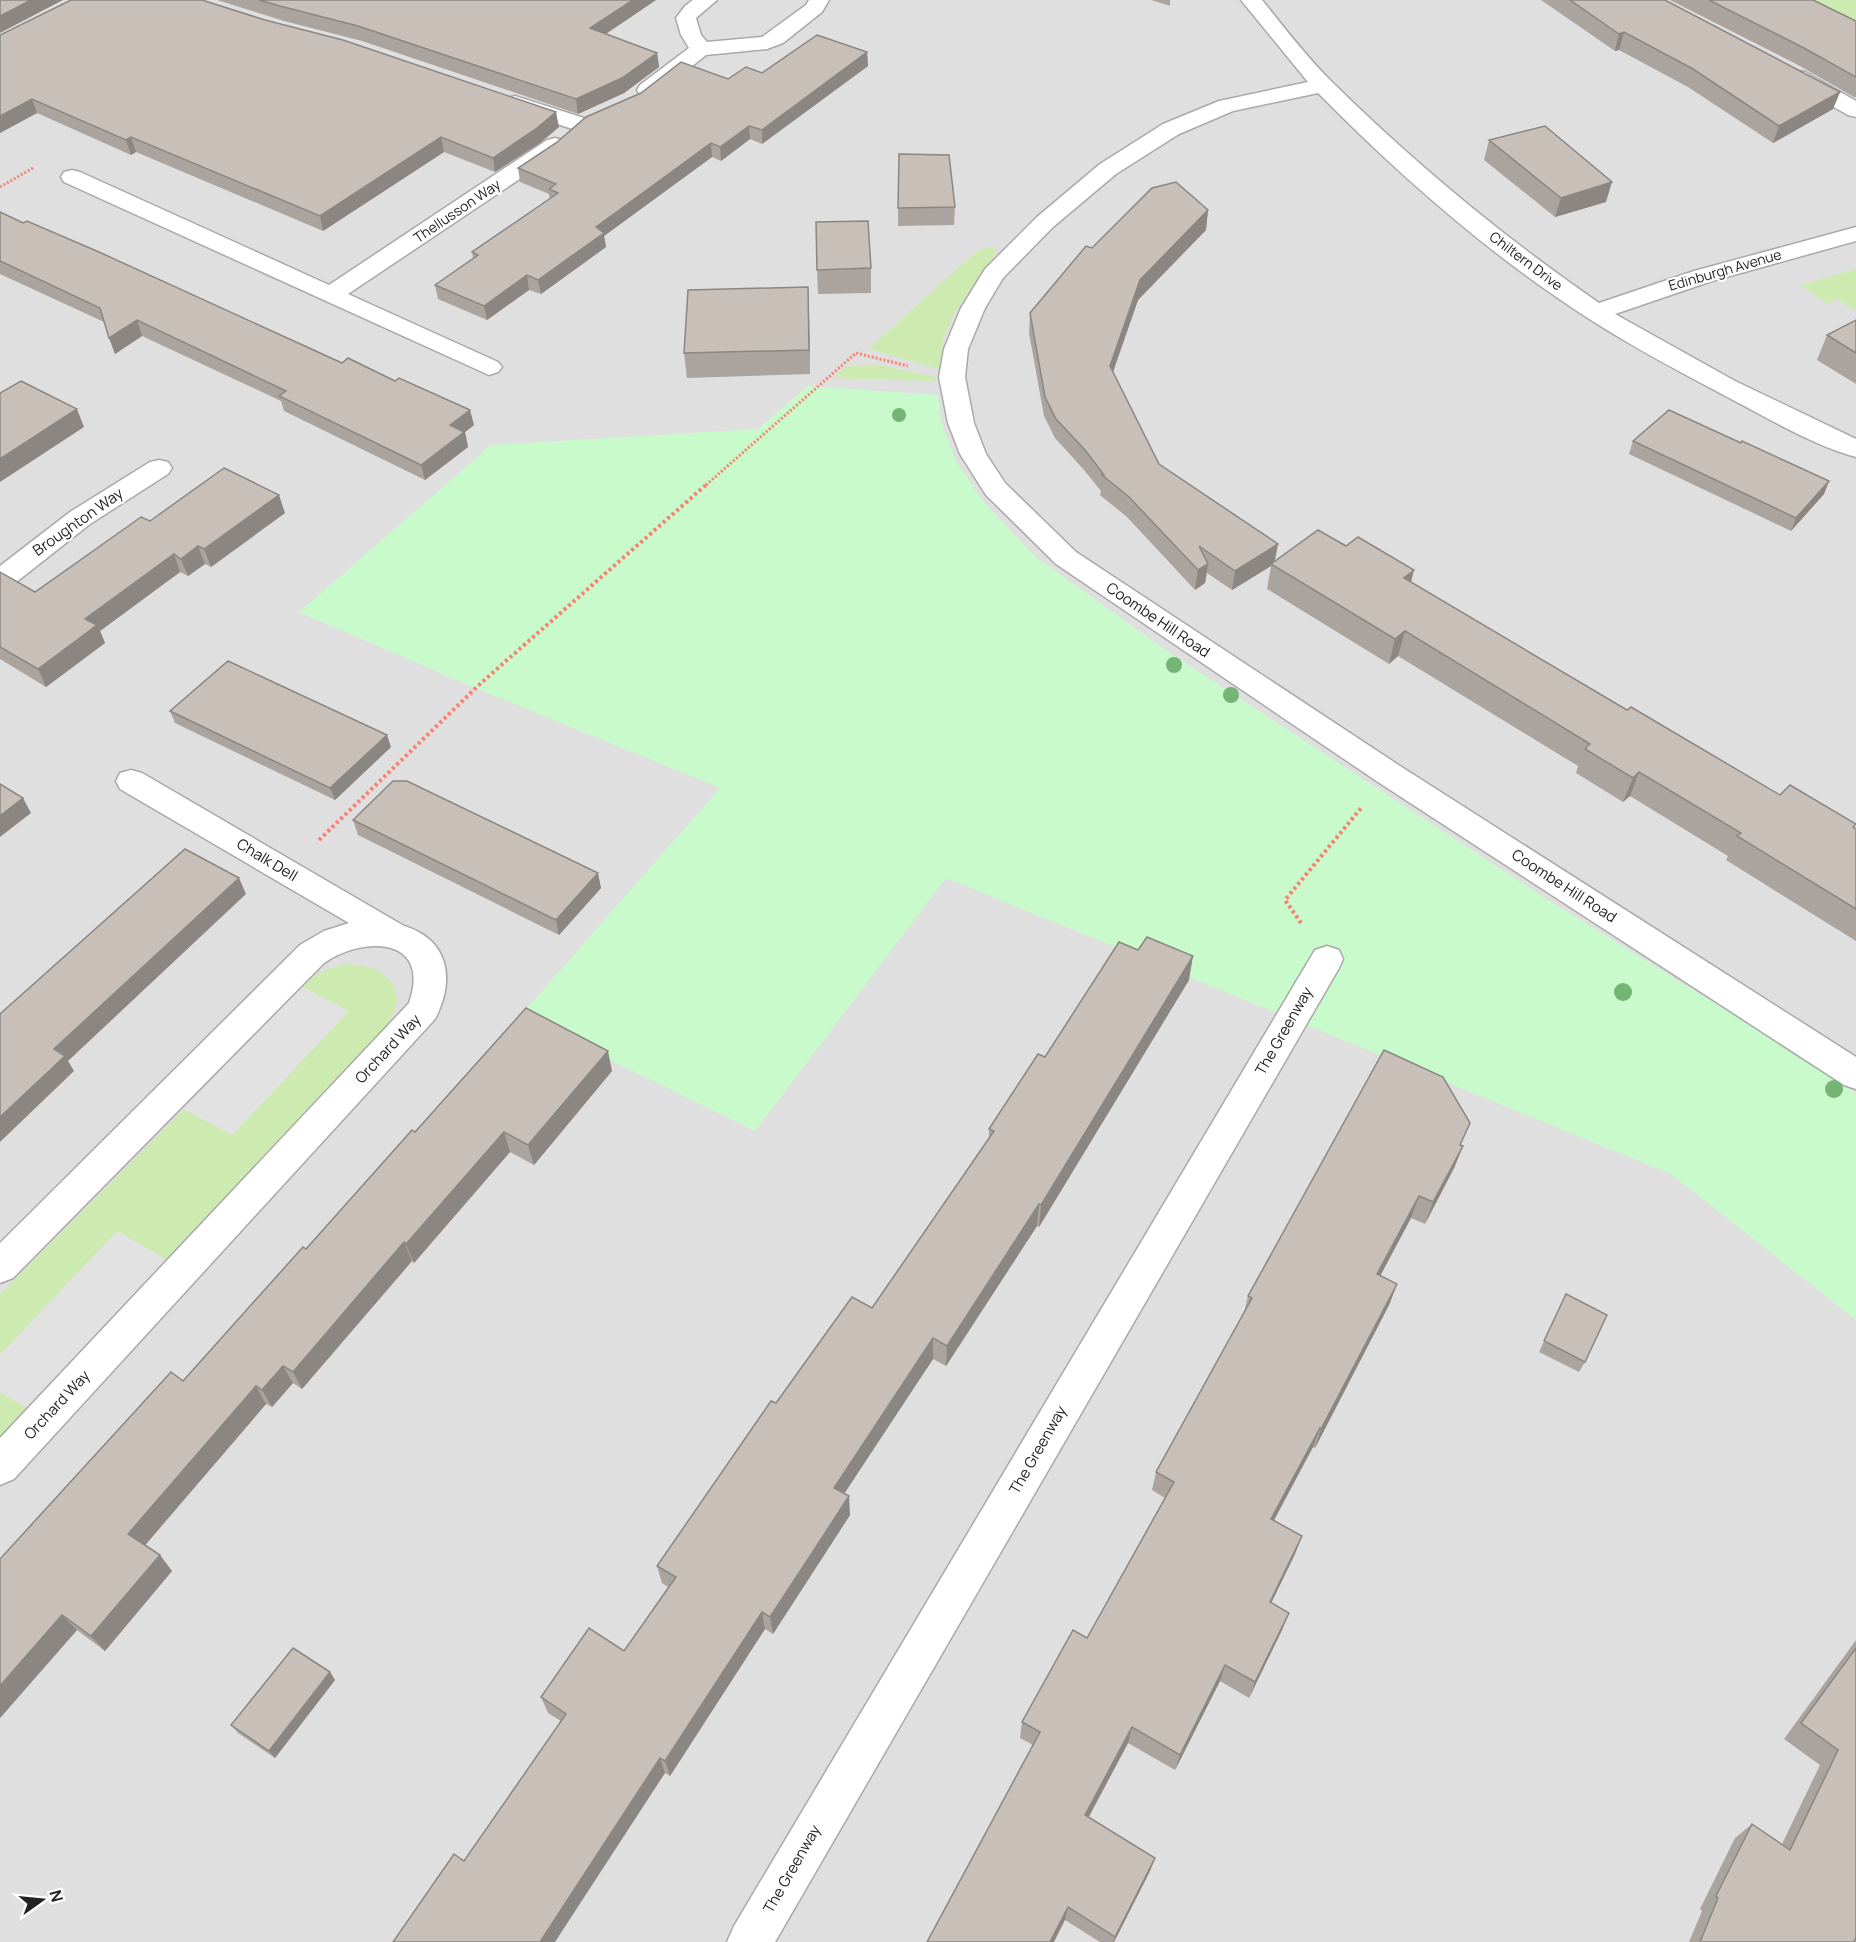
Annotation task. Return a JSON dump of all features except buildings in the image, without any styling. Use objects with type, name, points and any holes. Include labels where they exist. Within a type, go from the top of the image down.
[{"type":"street","points":[[700,49],[691,35],[686,18],[692,10],[707,0]]},
{"type":"street","points":[[633,100],[700,49],[733,48],[777,39],[815,8],[819,0]]},
{"type":"street","name":"Chiltern Drive","points":[[1251,0],[1324,85],[1427,183],[1503,244],[1596,313],[1712,379],[1793,421],[1856,449]]},
{"type":"street","points":[[1779,67],[1856,110]]},
{"type":"street","name":"Coombe Hill Road","points":[[1324,85],[1227,106],[1171,129],[1108,170],[1045,222],[993,274],[973,308],[956,349],[952,377],[961,423],[978,463],[995,489],[1066,558],[1389,774],[1856,1075]]},
{"type":"street","points":[[493,95],[579,124]]},
{"type":"street","name":"Thellusson Way","points":[[332,294],[549,150],[579,124],[600,114]]},
{"type":"street","points":[[72,177],[489,367]]},
{"type":"street","name":"Edinburgh Avenue","points":[[1596,313],[1703,276],[1856,234]]},
{"type":"street","name":"Broughton Way","points":[[0,580],[80,518],[159,468]]},
{"type":"street","name":"Chalk Dell","points":[[131,781],[402,938]]},
{"type":"street","points":[[0,1267],[312,954],[327,944],[346,936],[385,934],[402,938]]},
{"type":"street","name":"Orchard Way","points":[[0,1466],[423,1010],[433,986],[432,973],[427,958],[417,947],[402,938]]},
{"type":"street","name":"The Greenway","points":[[750,1942],[1327,959]]},
{"type":"path","points":[[0,187],[41,164]]},
{"type":"path","points":[[287,870],[481,683],[856,353],[952,377]]},
{"type":"path","points":[[1327,959],[1285,900],[1389,774]]},
{"type":"shaded area","points":[[0,0],[1856,0],[1856,1942],[0,1942]]},
{"type":"shaded area","points":[[301,986],[349,1011],[232,1135],[184,1109]]},
{"type":"shaded area","points":[[117,1231],[167,1260],[30,1410],[0,1392],[0,1355]]},
{"type":"green space","points":[[1771,0],[1856,0],[1856,41]]},
{"type":"green space","points":[[988,247],[998,250],[955,312],[944,337],[939,369],[868,349],[976,252]]},
{"type":"green space","points":[[1856,269],[1856,311],[1837,299],[1828,304],[1800,285]]},
{"type":"green space","points":[[879,365],[937,379],[936,381],[832,378],[847,366]]},
{"type":"green space","points":[[808,386],[938,395],[941,422],[956,461],[985,504],[1036,557],[1164,649],[1548,900],[1837,1079],[1856,1094],[1856,1320],[1671,1174],[946,878],[755,1131],[520,1016],[720,788],[466,684],[299,612],[491,445],[758,429]]},
{"type":"green space","points":[[346,964],[373,969],[384,974],[391,982],[396,991],[396,1002],[393,1014],[385,1028],[167,1260],[117,1231],[0,1355],[0,1294],[184,1109],[232,1135],[348,1011],[301,986],[322,972]]},
{"type":"green space","points":[[0,1392],[30,1410],[0,1442]]}]
